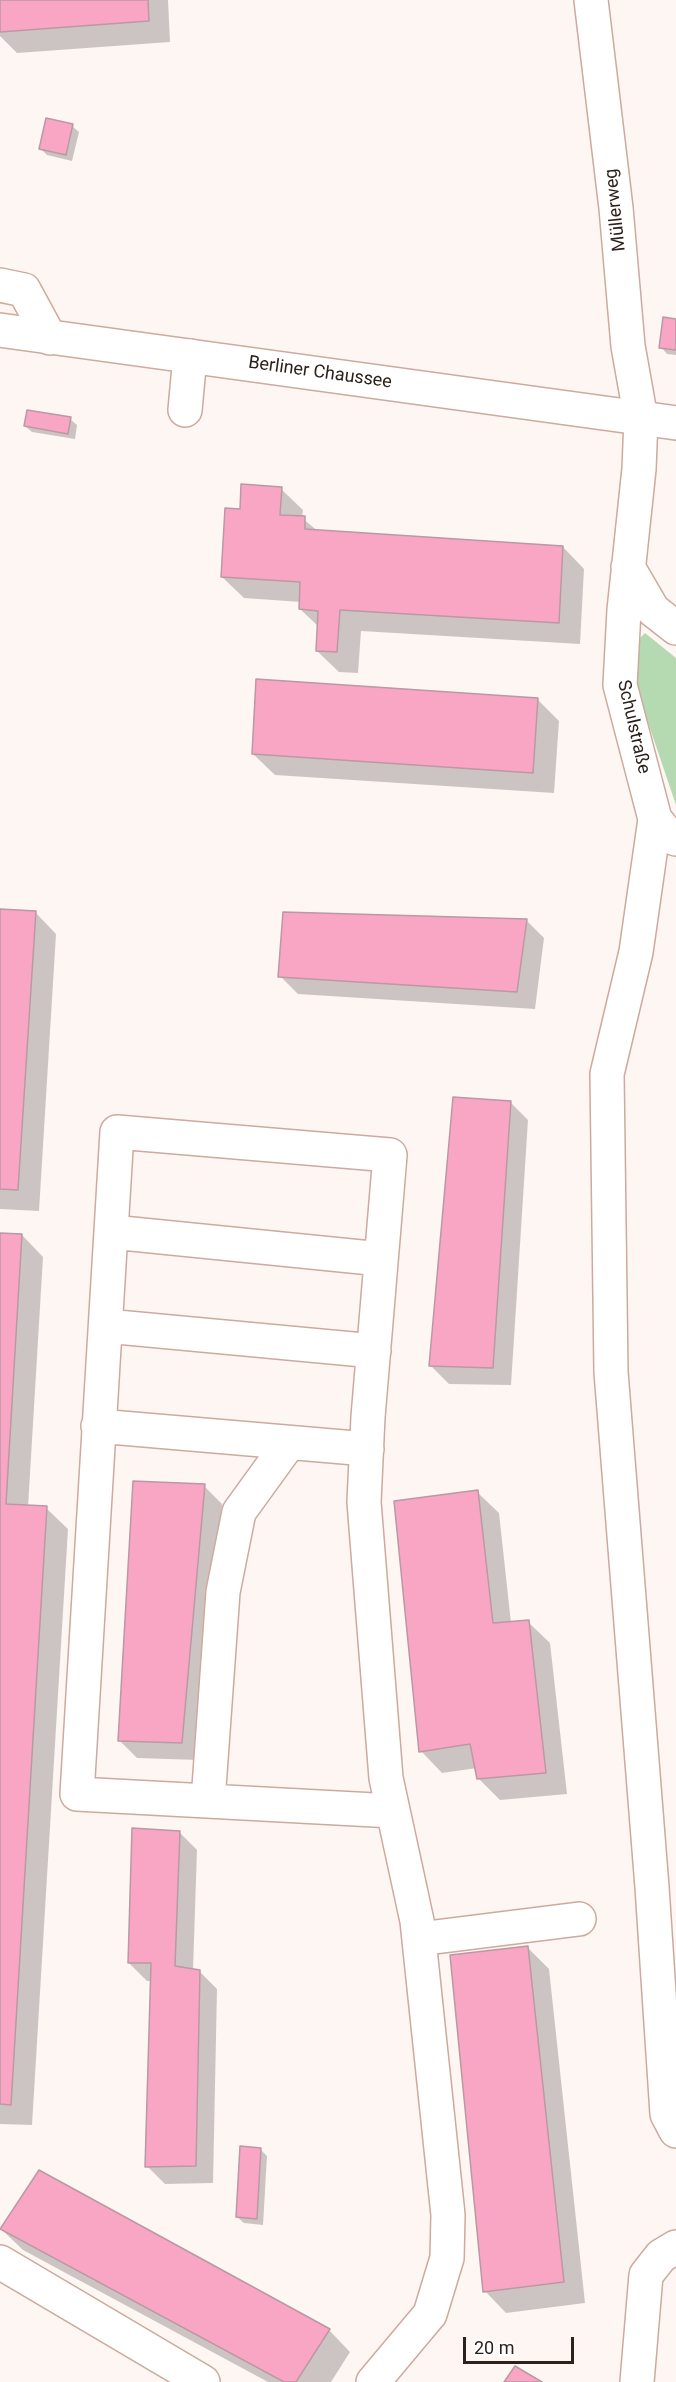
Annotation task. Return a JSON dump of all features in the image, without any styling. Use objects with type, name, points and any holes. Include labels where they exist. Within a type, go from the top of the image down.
[{"type":"street","name":"Müllerweg","points":[[591,0],[616,207],[627,346],[641,419]]},
{"type":"street","points":[[0,285],[24,290],[50,338]]},
{"type":"street","name":"Berliner Chaussee","points":[[0,330],[676,423]]},
{"type":"street","points":[[185,410],[190,356]]},
{"type":"street","name":"Schulstraße","points":[[641,419],[639,469],[628,567],[620,685],[666,829]]},
{"type":"street","points":[[628,567],[653,610],[676,628]]},
{"type":"street","points":[[666,829],[607,1074],[611,1372],[652,1887],[667,2114],[676,2132]]},
{"type":"street","points":[[373,2382],[429,2314],[447,2258],[448,2215],[419,1939],[393,1811],[386,1778],[364,1502],[390,1155],[117,1132],[77,1794],[393,1811]]},
{"type":"street","points":[[112,1232],[381,1259]]},
{"type":"street","points":[[106,1326],[374,1351]]},
{"type":"street","points":[[98,1426],[367,1449]]},
{"type":"street","points":[[208,1801],[223,1592],[239,1512],[289,1443]]},
{"type":"street","points":[[419,1939],[579,1919]]},
{"type":"street","points":[[637,2382],[646,2275],[661,2256],[676,2247]]},
{"type":"street","points":[[0,2262],[203,2382]]},
{"type":"green space","points":[[645,633],[676,658],[676,805],[635,684],[639,639]]},
{"type":"building","points":[[0,0],[148,0],[149,21],[0,32]]},
{"type":"building","points":[[46,118],[73,124],[66,155],[39,149]]},
{"type":"building","points":[[663,317],[676,319],[676,350],[659,348]]},
{"type":"building","points":[[27,410],[71,417],[68,434],[24,426]]},
{"type":"building","points":[[241,484],[282,487],[280,515],[305,516],[305,529],[563,546],[559,623],[340,610],[337,652],[316,651],[318,611],[299,609],[300,582],[221,577],[225,508],[240,509]]},
{"type":"building","points":[[256,679],[538,698],[533,773],[252,754]]},
{"type":"building","points":[[0,909],[36,911],[18,1190],[0,1189]]},
{"type":"building","points":[[283,912],[527,919],[517,992],[278,977]]},
{"type":"building","points":[[453,1097],[511,1101],[493,1368],[429,1366]]},
{"type":"building","points":[[0,1233],[22,1234],[6,1504],[47,1506],[11,2105],[0,2104]]},
{"type":"building","points":[[133,1481],[205,1484],[182,1743],[118,1741]]},
{"type":"building","points":[[478,1490],[493,1623],[529,1620],[546,1773],[477,1779],[470,1744],[419,1752],[394,1501]]},
{"type":"building","points":[[132,1828],[180,1831],[175,1966],[200,1970],[196,2166],[145,2167],[151,1963],[128,1963]]},
{"type":"building","points":[[528,1946],[564,2282],[483,2292],[450,1955]]},
{"type":"building","points":[[240,2146],[261,2148],[257,2219],[236,2217]]},
{"type":"building","points":[[39,2170],[330,2329],[296,2382],[284,2382],[0,2229]]},
{"type":"building","points":[[515,2366],[542,2382],[504,2382]]}]
